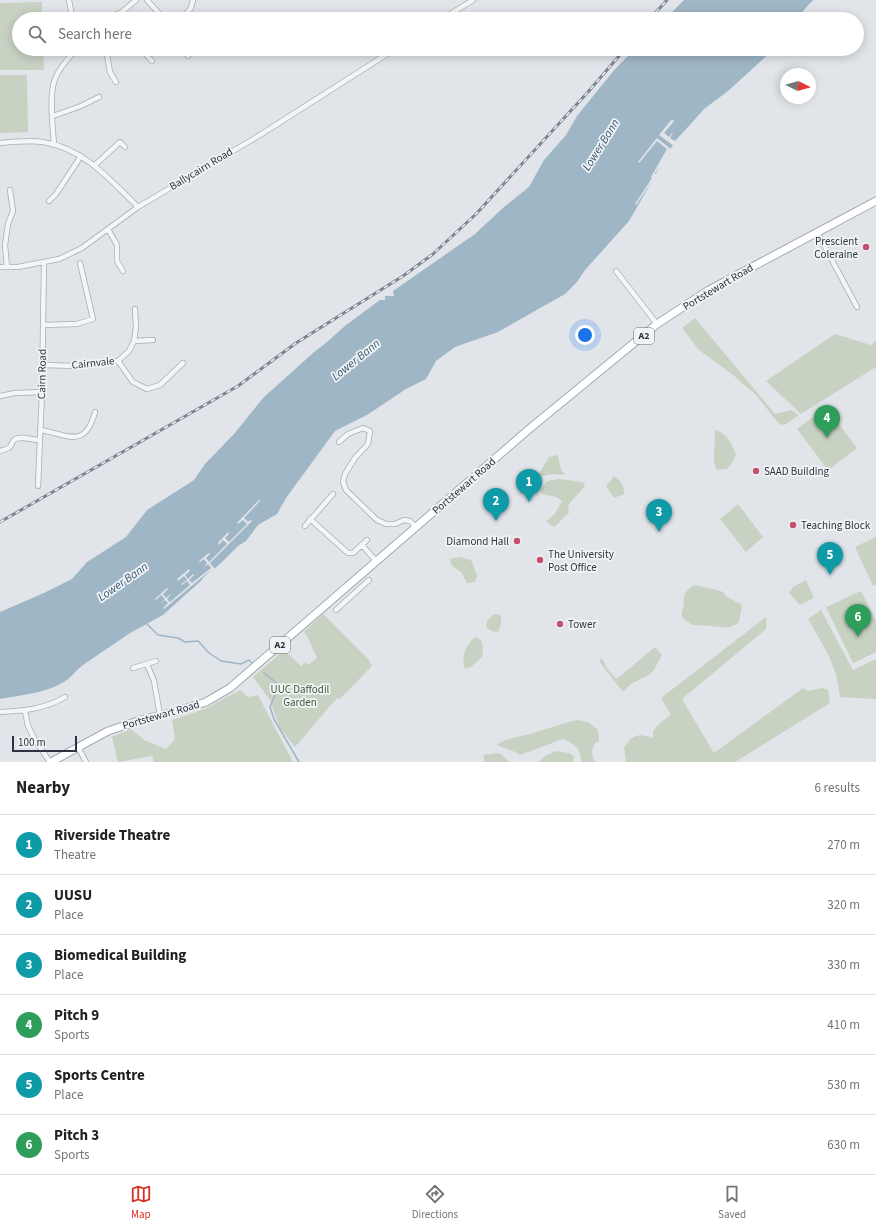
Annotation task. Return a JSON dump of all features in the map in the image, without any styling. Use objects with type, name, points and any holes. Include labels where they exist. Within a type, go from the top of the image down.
[{"type":"main road","name":"Portstewart Road","points":[[50,762],[108,731],[206,702],[235,685],[528,430],[657,324],[709,290],[876,201]]},
{"type":"street","points":[[69,0],[71,12]]},
{"type":"street","points":[[122,12],[136,0]]},
{"type":"street","points":[[147,0],[158,12]]},
{"type":"street","points":[[188,12],[193,0]]},
{"type":"street","points":[[453,12],[472,0]]},
{"type":"street","points":[[54,145],[52,93],[54,82],[58,73],[71,56]]},
{"type":"street","points":[[107,56],[110,72],[116,82]]},
{"type":"street","points":[[148,56],[152,61]]},
{"type":"street","name":"Ballycairn Road","points":[[0,267],[18,267],[59,259],[82,248],[138,207],[260,134],[384,56]]},
{"type":"street","points":[[53,116],[75,109],[99,96]]},
{"type":"street","points":[[0,143],[32,141],[54,145],[81,156],[95,165],[138,207]]},
{"type":"street","points":[[95,165],[120,142],[125,147]]},
{"type":"street","points":[[49,201],[56,194],[81,156]]},
{"type":"street","points":[[7,267],[5,246],[8,224],[13,211],[10,190]]},
{"type":"street","points":[[108,229],[117,245],[117,261],[123,271]]},
{"type":"street","points":[[817,232],[857,307]]},
{"type":"street","name":"Cairn Road","points":[[38,486],[42,392],[44,262]]},
{"type":"street","points":[[43,325],[77,324],[93,320],[80,263]]},
{"type":"street","points":[[616,271],[657,324]]},
{"type":"street","points":[[135,309],[136,327],[134,341],[153,340]]},
{"type":"street","name":"Cairnvale","points":[[42,365],[76,366],[118,361],[129,351],[134,341]]},
{"type":"street","points":[[118,361],[133,382],[147,389],[160,385],[183,364]]},
{"type":"street","points":[[0,396],[15,393],[42,392]]},
{"type":"street","points":[[40,430],[64,436],[78,436],[90,427],[95,412]]},
{"type":"street","points":[[339,442],[348,434],[363,428],[370,431],[368,444],[355,458],[345,474],[343,482],[346,490],[377,520],[386,524],[395,524],[404,520],[410,521],[416,527]]},
{"type":"street","points":[[0,451],[9,448],[12,442],[16,439],[22,438],[39,440]]},
{"type":"street","points":[[305,526],[333,494]]},
{"type":"street","points":[[310,520],[347,552],[353,553],[367,540]]},
{"type":"street","points":[[362,545],[376,561]]},
{"type":"street","points":[[336,610],[370,580]]},
{"type":"street","points":[[133,668],[156,661]]},
{"type":"street","points":[[147,664],[154,681],[160,715]]},
{"type":"street","points":[[0,712],[25,711],[55,703],[65,697]]},
{"type":"street","points":[[25,711],[28,726],[35,740],[50,762]]},
{"type":"street","points":[[78,747],[86,762]]},
{"type":"green space","points":[[42,2],[42,12],[12,12],[12,56],[43,56],[44,70],[0,70],[0,3]]},
{"type":"green space","points":[[0,75],[27,75],[28,132],[0,133]]},
{"type":"green space","points":[[695,318],[775,414],[791,410],[799,415],[786,424],[780,425],[756,395],[733,375],[699,350],[682,328]]},
{"type":"green space","points":[[835,334],[871,345],[876,341],[876,367],[801,414],[766,381]]},
{"type":"green space","points":[[826,407],[857,448],[828,470],[797,429]]},
{"type":"green space","points":[[715,430],[726,436],[736,454],[734,460],[727,469],[716,470],[714,460]]},
{"type":"green space","points":[[558,455],[561,470],[566,475],[554,474],[537,477],[549,457]]},
{"type":"green space","points":[[614,476],[622,484],[624,494],[614,498],[606,486]]},
{"type":"green space","points":[[559,479],[583,482],[585,486],[568,505],[569,513],[554,527],[546,521],[555,514],[562,501],[556,497],[543,494],[540,491],[547,481]]},
{"type":"green space","points":[[738,504],[763,537],[746,552],[720,519]]},
{"type":"green space","points":[[876,537],[876,585],[873,586],[855,547]]},
{"type":"green space","points":[[460,557],[471,560],[477,575],[475,582],[467,583],[461,572],[452,566],[450,559]]},
{"type":"green space","points":[[806,580],[814,598],[800,605],[789,593],[793,587]]},
{"type":"green space","points":[[694,585],[723,592],[727,597],[741,604],[742,607],[739,622],[735,625],[726,627],[693,625],[686,621],[682,615],[684,598],[687,591]]},
{"type":"green space","points":[[861,591],[876,621],[876,652],[853,663],[826,607]]},
{"type":"green space","points":[[821,610],[853,670],[876,659],[876,699],[840,697],[836,674],[828,654],[808,619]]},
{"type":"green space","name":"UUC Daffodil Garden","points":[[323,614],[368,659],[372,666],[340,699],[337,698],[295,747],[280,728],[270,700],[253,677],[284,650],[301,666],[306,662],[308,665],[317,658],[304,632]]},
{"type":"green space","points":[[494,614],[501,615],[501,624],[498,632],[491,631],[486,627],[487,621]]},
{"type":"green space","points":[[766,617],[766,629],[682,699],[714,753],[803,688],[807,691],[823,688],[828,690],[830,703],[735,762],[626,762],[624,747],[631,739],[640,735],[653,738],[653,731],[661,722],[671,715],[661,698]]},
{"type":"green space","points":[[476,637],[481,640],[483,648],[482,657],[472,666],[465,669],[463,660],[465,651],[470,642]]},
{"type":"green space","points":[[655,647],[662,655],[654,670],[647,676],[631,684],[624,691],[622,691],[599,661],[602,658],[608,670],[617,679]]},
{"type":"green space","points":[[240,690],[248,697],[258,695],[293,762],[154,762],[152,756],[118,762],[112,737],[131,729],[144,740],[166,749],[175,739],[172,720],[205,709]]},
{"type":"green space","points":[[578,720],[588,722],[598,730],[599,741],[595,743],[592,751],[593,758],[596,762],[581,762],[581,757],[578,750],[571,743],[563,739],[520,755],[497,745],[508,739]]},
{"type":"green space","points":[[556,751],[569,753],[574,756],[573,762],[539,762],[545,756]]},
{"type":"green space","points":[[499,753],[510,762],[485,762],[483,755]]},
{"type":"water","points":[[684,0],[813,0],[802,12],[672,12]]},
{"type":"water","name":"Lower Bann","points":[[628,56],[766,56],[728,91],[704,109],[689,126],[661,160],[655,176],[629,221],[565,294],[498,332],[455,347],[436,361],[426,379],[406,389],[367,415],[335,431],[286,498],[277,514],[258,525],[246,541],[238,546],[163,615],[130,633],[83,665],[67,680],[57,686],[33,693],[0,699],[0,612],[72,579],[87,562],[126,537],[147,510],[194,480],[205,464],[234,434],[263,398],[313,353],[346,325],[380,300],[385,300],[385,296],[394,296],[393,291],[475,234],[504,207],[529,187],[544,160],[566,135],[577,116],[615,69]]},
{"type":"pier","points":[[672,119],[674,121],[664,133],[669,137],[673,133],[670,138],[675,141],[688,127],[689,128],[675,147],[659,135]]},
{"type":"pier","points":[[657,138],[672,150],[669,150],[655,173],[657,177],[655,177],[636,205],[635,204],[652,178],[651,177],[667,149],[657,141],[639,163],[638,162]]},
{"type":"pier","points":[[259,500],[260,501],[244,518],[248,522],[250,520],[252,521],[210,563],[215,569],[204,581],[202,579],[212,569],[164,609],[163,608],[168,603],[165,600],[159,604],[165,599],[161,595],[156,600],[155,599],[167,588],[168,589],[163,594],[166,598],[172,593],[167,599],[170,602],[190,585],[187,581],[182,585],[181,584],[187,580],[184,576],[178,581],[177,579],[189,569],[190,571],[185,575],[188,579],[193,574],[194,575],[189,580],[192,583],[211,568],[208,564],[204,567],[207,563],[204,559],[200,562],[199,561],[209,553],[210,554],[206,558],[209,562],[227,544],[223,540],[219,545],[218,543],[228,532],[229,534],[225,538],[229,542],[247,524],[243,520],[238,524],[237,523]]},
{"type":"waterway","points":[[146,623],[158,635],[178,638],[185,642],[198,641],[209,653],[221,661],[241,664],[249,660],[252,663]]},
{"type":"waterway","points":[[264,673],[279,685],[270,707],[274,719],[299,762]]},
{"type":"railway","points":[[656,12],[667,0]]},
{"type":"railway","points":[[0,522],[238,386],[296,343],[403,276],[433,254],[476,214],[619,56]]},
{"type":"place","name":"Prescient Coleraine","points":[[866,247]]},
{"type":"place","name":"Pitch 9","points":[[827,438]]},
{"type":"place","name":"SAAD Building","points":[[756,471]]},
{"type":"place","name":"Riverside Theatre","points":[[529,502]]},
{"type":"place","name":"UUSU","points":[[496,521]]},
{"type":"place","name":"Teaching Block","points":[[793,525]]},
{"type":"place","name":"Biomedical Building","points":[[659,532]]},
{"type":"place","name":"Diamond Hall","points":[[517,541]]},
{"type":"place","name":"The University Post Office","points":[[540,560]]},
{"type":"place","name":"Sports Centre","points":[[830,575]]},
{"type":"place","name":"Tower","points":[[560,624]]},
{"type":"place","name":"Pitch 3","points":[[858,637]]}]
